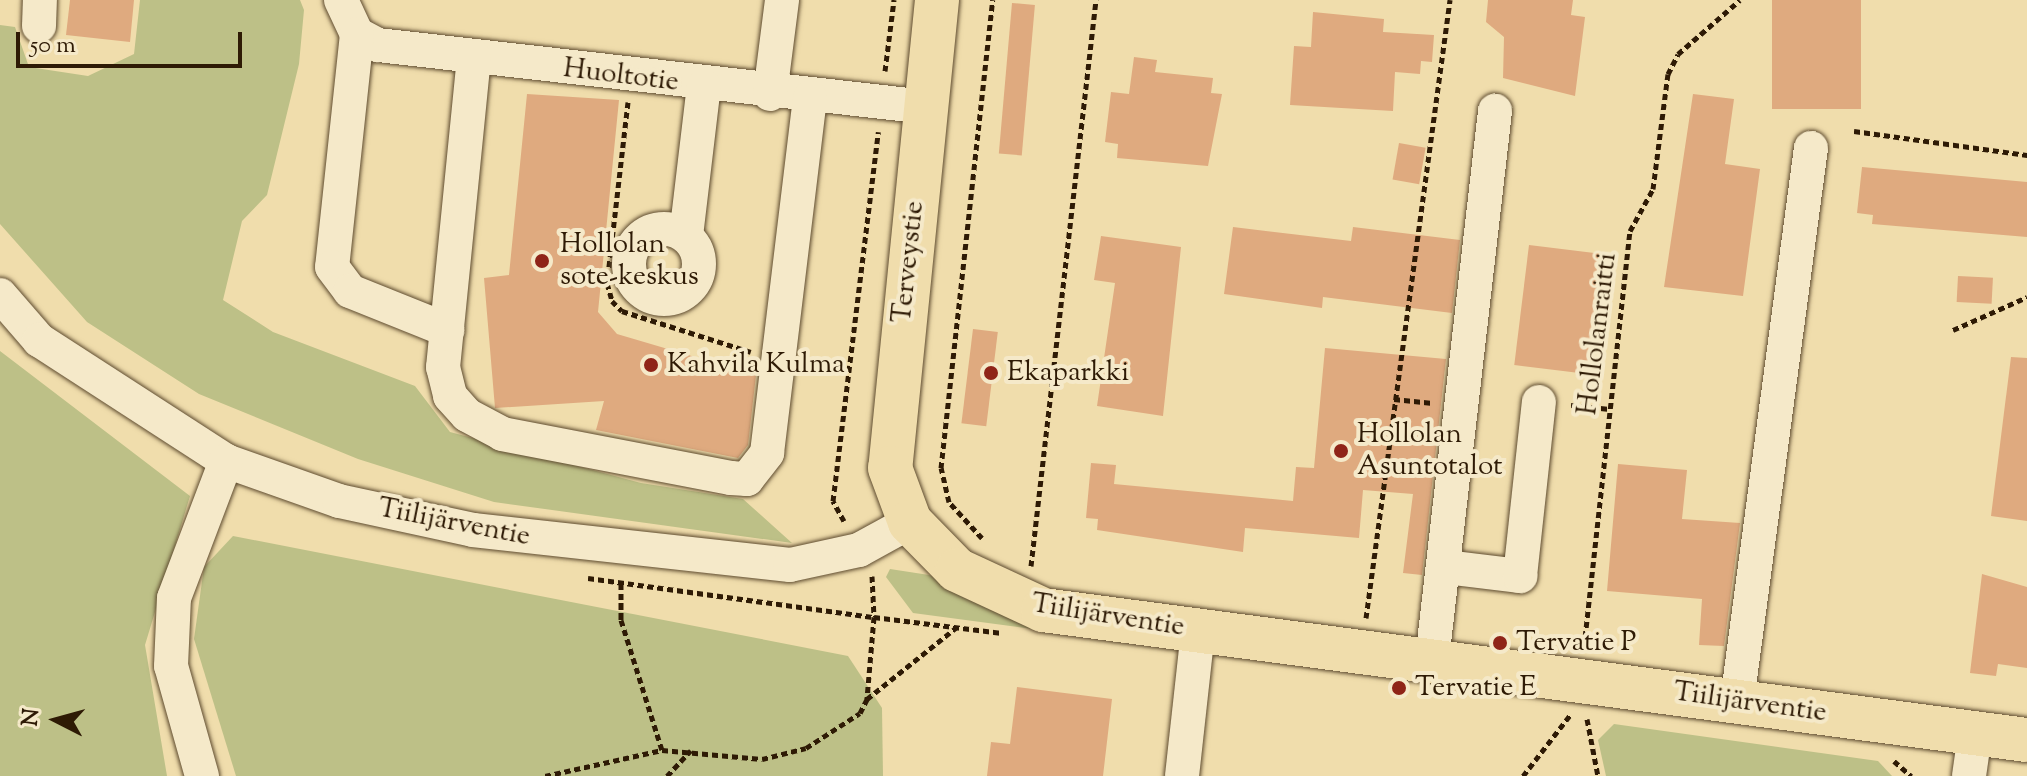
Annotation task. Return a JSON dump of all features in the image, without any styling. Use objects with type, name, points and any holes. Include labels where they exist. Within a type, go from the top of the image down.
[{"type":"main road","name":"Terveystie","points":[[910,522],[890,468],[937,0]]},
{"type":"main road","name":"Tiilijärventie","points":[[910,522],[957,570],[1014,601],[1198,630],[2027,740]]},
{"type":"street","points":[[341,0],[357,34],[332,267],[350,291],[447,330]]},
{"type":"street","points":[[770,94],[782,0]]},
{"type":"street","name":"Huoltotie","points":[[357,34],[378,45],[770,94],[926,107]]},
{"type":"street","points":[[474,57],[443,367],[450,396],[467,415],[502,434],[731,478],[747,479],[767,453],[781,362],[810,98]]},
{"type":"street","points":[[686,236],[704,86]]},
{"type":"street","points":[[1432,660],[1495,111]]},
{"type":"street","points":[[1737,701],[1811,148]]},
{"type":"street","name":"Tiilijärventie","points":[[0,295],[39,340],[226,461],[339,501],[552,541],[790,565],[859,550],[910,522]]},
{"type":"street","points":[[1445,567],[1520,576],[1539,402]]},
{"type":"street","points":[[202,776],[171,666],[174,598],[226,461]]},
{"type":"street","points":[[1182,776],[1198,630]]},
{"type":"street","points":[[1969,776],[1975,734]]},
{"type":"path","points":[[545,776],[662,750],[691,750],[762,759],[806,748],[860,713],[867,699],[874,617],[872,576],[833,501],[894,0]]},
{"type":"path","points":[[988,545],[949,502],[941,468],[993,0]]},
{"type":"path","points":[[1031,566],[1096,0]]},
{"type":"path","points":[[1365,623],[1450,0]]},
{"type":"path","name":"Hollolanraitti","points":[[1583,655],[1630,231],[1653,189],[1668,74],[1678,54],[1740,0]]},
{"type":"path","points":[[628,97],[607,283],[612,301],[622,311],[781,362],[850,368]]},
{"type":"path","points":[[1854,131],[2027,155]]},
{"type":"path","points":[[1953,330],[2027,297]]},
{"type":"path","points":[[1020,561],[1044,570]]},
{"type":"path","points":[[621,583],[621,620],[662,750]]},
{"type":"path","points":[[874,617],[1011,634]]},
{"type":"path","points":[[1350,621],[1379,625]]},
{"type":"path","points":[[867,699],[957,627]]},
{"type":"path","points":[[1569,653],[1599,657]]},
{"type":"path","points":[[1561,707],[1600,712]]},
{"type":"path","points":[[1523,776],[1576,709]]},
{"type":"path","points":[[1585,710],[1598,776]]},
{"type":"path","points":[[667,776],[691,750]]},
{"type":"path","points":[[1879,753],[1911,776]]},
{"type":"green space","points":[[140,0],[300,0],[304,10],[299,64],[267,195],[242,221],[223,300],[273,332],[415,386],[450,432],[641,483],[743,499],[792,543],[494,502],[358,459],[199,394],[87,322],[0,224],[0,25],[15,27],[29,67],[88,76],[134,54]]},
{"type":"green space","points":[[0,351],[190,496],[145,645],[167,776],[0,776]]},
{"type":"green space","points":[[233,536],[848,656],[882,708],[883,776],[236,776],[194,639],[204,567]]},
{"type":"green space","points":[[890,569],[929,575],[1147,644],[913,613],[886,577]]},
{"type":"green space","points":[[1614,724],[1878,761],[1892,776],[1606,776],[1598,740]]},
{"type":"building","points":[[70,0],[134,0],[130,42],[66,35]]},
{"type":"building","points":[[1488,0],[1573,0],[1571,15],[1585,17],[1575,96],[1503,78],[1504,37],[1486,22]]},
{"type":"building","points":[[1772,0],[1861,0],[1861,109],[1772,109]]},
{"type":"building","points":[[1012,3],[1035,5],[1022,155],[999,153]]},
{"type":"building","points":[[1313,12],[1384,19],[1383,32],[1434,35],[1432,62],[1421,61],[1420,74],[1395,72],[1393,111],[1290,105],[1294,46],[1311,47]]},
{"type":"building","points":[[1134,57],[1157,60],[1155,72],[1213,78],[1211,93],[1222,94],[1208,166],[1117,158],[1118,144],[1105,142],[1111,92],[1129,94]]},
{"type":"building","name":"Hollolan sote-keskus","points":[[527,94],[619,100],[598,312],[617,334],[756,375],[748,445],[738,458],[596,430],[604,401],[495,408],[484,278],[509,275]]},
{"type":"building","points":[[1693,94],[1734,99],[1725,164],[1760,169],[1743,296],[1664,287]]},
{"type":"building","points":[[1399,143],[1426,148],[1419,184],[1393,179]]},
{"type":"building","points":[[1862,167],[2027,182],[2027,237],[1872,224],[1873,215],[1857,213]]},
{"type":"building","points":[[1233,227],[1351,241],[1353,227],[1460,240],[1452,313],[1323,297],[1322,308],[1224,294]]},
{"type":"building","points":[[1101,236],[1181,247],[1163,416],[1097,406],[1115,283],[1094,280]]},
{"type":"building","points":[[1529,245],[1602,254],[1588,374],[1514,365]]},
{"type":"building","points":[[1958,276],[1993,278],[1992,304],[1957,302]]},
{"type":"building","points":[[973,329],[998,332],[986,426],[961,423]]},
{"type":"building","points":[[1325,348],[1446,359],[1422,575],[1403,573],[1413,494],[1363,490],[1359,538],[1245,528],[1243,552],[1097,530],[1098,519],[1086,518],[1091,463],[1116,465],[1114,484],[1293,501],[1296,467],[1314,468]]},
{"type":"building","points":[[2011,357],[2027,358],[2027,521],[1991,516]]},
{"type":"building","points":[[1618,464],[1687,470],[1682,519],[1740,523],[1724,646],[1699,645],[1702,599],[1607,591]]},
{"type":"building","points":[[1982,574],[2027,587],[2027,668],[1998,664],[1996,676],[1970,673]]},
{"type":"building","points":[[1017,687],[1112,699],[1103,776],[987,776],[991,742],[1010,744]]},
{"type":"place","name":"Hollolan sote-keskus","points":[[542,261]]},
{"type":"place","name":"Kahvila Kulma","points":[[651,365]]},
{"type":"place","name":"Ekaparkki","points":[[991,373]]},
{"type":"place","name":"Hollolan Asuntotalot","points":[[1341,451]]},
{"type":"place","name":"Tervatie P","points":[[1500,643]]},
{"type":"place","name":"Tervatie E","points":[[1399,688]]}]
